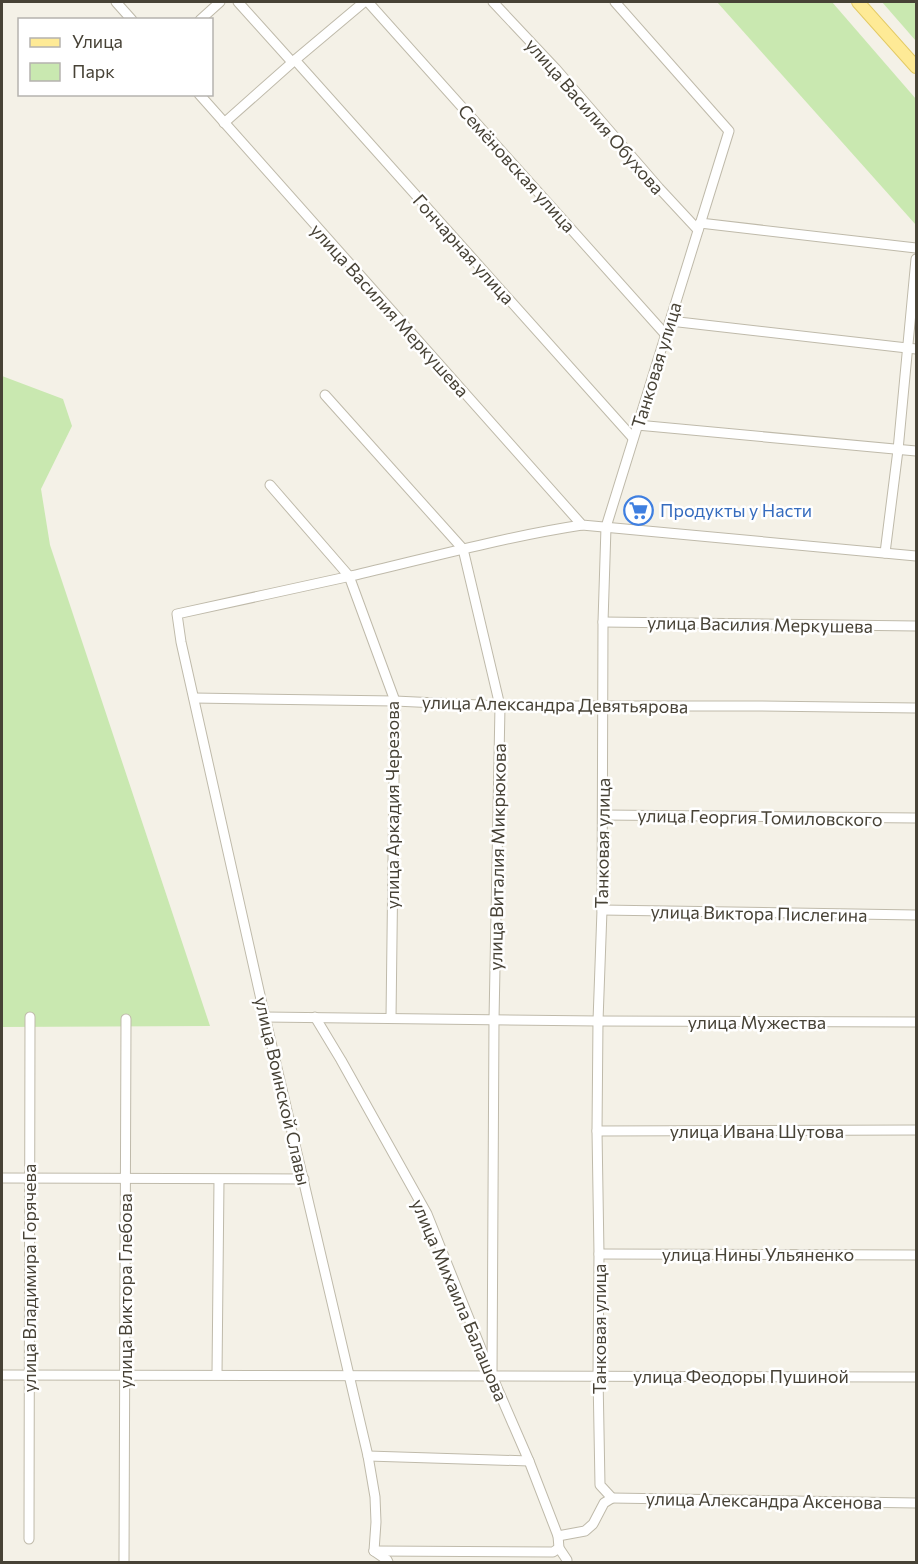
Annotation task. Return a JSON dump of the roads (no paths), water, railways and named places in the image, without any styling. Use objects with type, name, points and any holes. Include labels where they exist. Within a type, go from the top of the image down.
[{"type":"main road","points":[[858,2],[916,68]]},
{"type":"street","points":[[116,2],[130,18]]},
{"type":"street","points":[[202,18],[220,2]]},
{"type":"street","name":"Гончарная улица","points":[[238,2],[633,438]]},
{"type":"street","points":[[224,123],[293,61],[366,2]]},
{"type":"street","name":"Семёновская улица","points":[[366,2],[665,334]]},
{"type":"street","name":"улица Василия Обухова","points":[[493,2],[556,69],[659,188],[699,226]]},
{"type":"street","name":"Танковая улица","points":[[612,1498],[600,1485],[598,1376],[598,1021],[602,910],[603,622],[606,527],[729,131],[615,2]]},
{"type":"street","name":"улица Василия Меркушева","points":[[201,96],[582,525]]},
{"type":"street","points":[[699,226],[916,249]]},
{"type":"street","points":[[885,553],[912,348],[916,259]]},
{"type":"street","points":[[670,321],[912,348]]},
{"type":"street","name":"улица Виталия Микрюкова","points":[[325,395],[463,549],[500,706],[494,1020],[492,1376]]},
{"type":"street","points":[[637,425],[916,451]]},
{"type":"street","name":"улица Аркадия Черезова","points":[[270,485],[349,576],[395,701],[391,1018]]},
{"type":"street","points":[[349,576],[463,549],[582,525],[916,556]]},
{"type":"street","name":"улица Воинской Славы","points":[[349,576],[177,614],[181,642],[265,1017],[368,1456],[375,1497],[374,1551]]},
{"type":"street","name":"улица Василия Меркушева","points":[[603,622],[916,626]]},
{"type":"street","name":"улица Александра Девятьярова","points":[[194,698],[395,701],[500,706],[762,705],[916,708]]},
{"type":"street","name":"улица Георгия Томиловского","points":[[603,815],[916,818]]},
{"type":"street","name":"улица Виктора Пислегина","points":[[602,910],[916,915]]},
{"type":"street","name":"улица Владимира Горячева","points":[[29,1539],[30,1017]]},
{"type":"street","name":"улица Мужества","points":[[265,1017],[916,1022]]},
{"type":"street","name":"улица Михаила Балашова","points":[[315,1017],[427,1214],[529,1461],[558,1536],[559,1548],[567,1560]]},
{"type":"street","name":"улица Виктора Глебова","points":[[124,1563],[126,1019]]},
{"type":"street","name":"улица Ивана Шутова","points":[[597,1131],[916,1130]]},
{"type":"street","points":[[2,1178],[304,1179]]},
{"type":"street","points":[[217,1374],[219,1180]]},
{"type":"street","name":"улица Нины Ульяненко","points":[[599,1254],[916,1255]]},
{"type":"street","name":"улица Феодоры Пушиной","points":[[2,1375],[916,1377]]},
{"type":"street","points":[[368,1456],[529,1461]]},
{"type":"street","points":[[558,1536],[585,1531],[593,1524],[604,1503],[612,1498]]},
{"type":"street","name":"улица Александра Аксенова","points":[[612,1498],[916,1503]]},
{"type":"street","points":[[374,1551],[553,1552],[559,1548]]},
{"type":"street","points":[[374,1551],[388,1563]]},
{"type":"place","name":"Продукты у Насти","points":[[639,510]]}]
